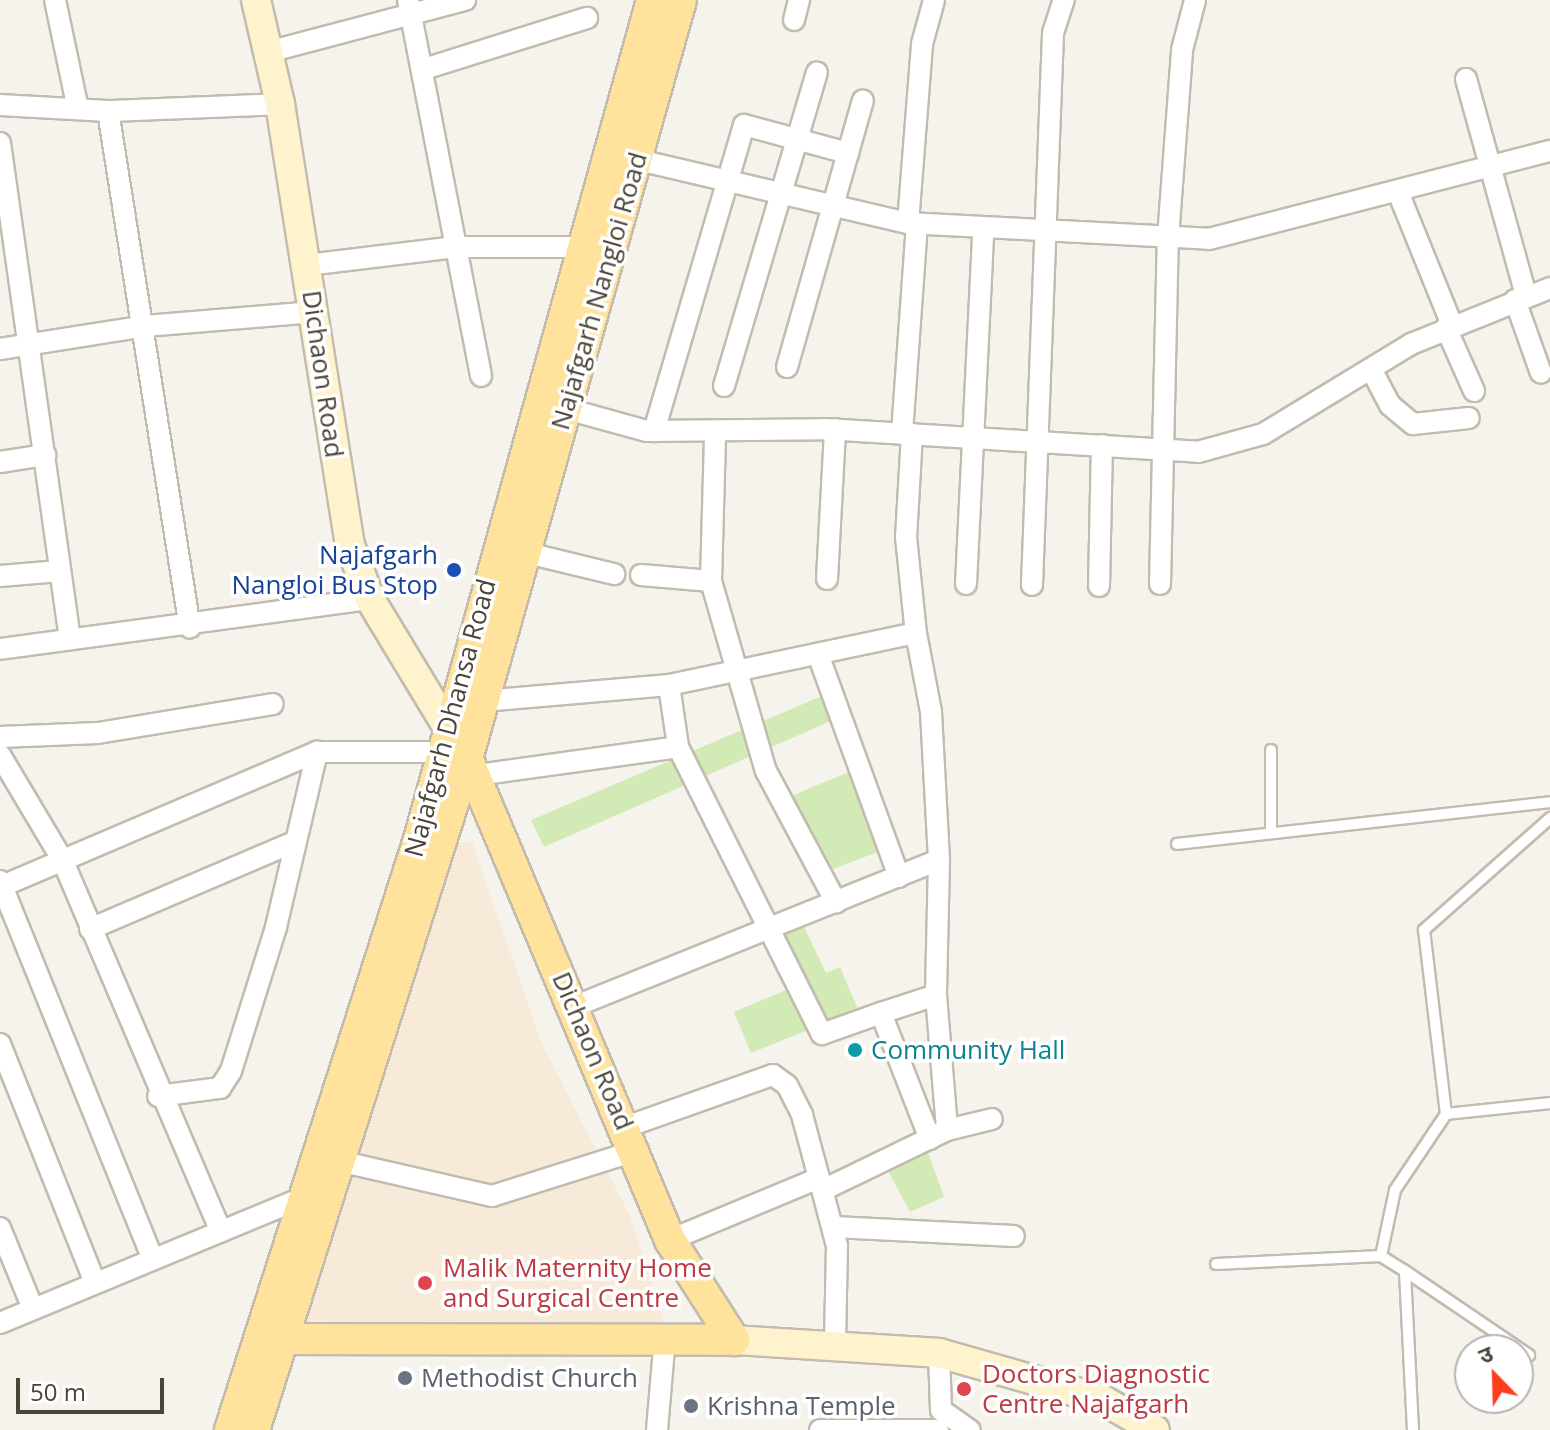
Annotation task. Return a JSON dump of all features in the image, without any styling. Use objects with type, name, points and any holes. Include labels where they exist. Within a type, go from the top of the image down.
[{"type":"main road","name":"Najafgarh Dhansa Road","points":[[230,1430],[272,1339],[300,1199],[458,752],[581,247],[622,156],[652,0]]},
{"type":"main road","name":"Najafgarh Nangloi Road","points":[[458,752],[483,701],[523,552],[567,409],[622,156],[681,0]]},
{"type":"main road","name":"Dichaon Road","points":[[458,752],[631,1139],[670,1240],[734,1340]]},
{"type":"main road","points":[[254,1430],[272,1339],[339,1161],[458,752]]},
{"type":"main road","points":[[272,1339],[665,1337],[734,1340]]},
{"type":"street","points":[[55,0],[78,109]]},
{"type":"street","name":"Dichaon Road","points":[[256,0],[280,104],[345,525],[370,599],[458,752]]},
{"type":"street","points":[[268,52],[411,8],[465,0]]},
{"type":"street","points":[[934,0],[922,44],[912,224],[906,537],[916,633],[931,712],[939,860],[936,995],[939,1134]]},
{"type":"street","points":[[1032,585],[1041,441],[1044,235],[1053,33],[1064,0]]},
{"type":"street","points":[[1160,584],[1168,238],[1182,50],[1195,0]]},
{"type":"street","points":[[411,8],[481,376]]},
{"type":"street","points":[[424,69],[587,18]]},
{"type":"street","points":[[724,386],[817,72]]},
{"type":"street","points":[[1466,79],[1541,373]]},
{"type":"street","points":[[787,367],[863,101]]},
{"type":"street","points":[[0,105],[108,111],[280,104]]},
{"type":"street","points":[[108,111],[145,326],[190,628]]},
{"type":"street","points":[[654,431],[744,125],[848,153]]},
{"type":"street","points":[[0,143],[70,639]]},
{"type":"street","points":[[622,156],[781,190],[912,224],[1044,235],[1209,239],[1490,169],[1550,151]]},
{"type":"street","points":[[1398,192],[1474,391]]},
{"type":"street","points":[[966,584],[983,231]]},
{"type":"street","points":[[307,265],[456,247],[581,247]]},
{"type":"street","points":[[567,409],[654,431],[715,434],[835,429],[1198,452],[1263,434],[1371,369],[1449,327],[1550,288]]},
{"type":"street","points":[[0,349],[145,326],[314,312]]},
{"type":"street","points":[[1371,369],[1390,405],[1413,424],[1469,418]]},
{"type":"street","points":[[827,579],[835,429]]},
{"type":"street","points":[[715,434],[711,581],[734,673],[766,771],[836,902]]},
{"type":"street","points":[[1099,586],[1102,445]]},
{"type":"street","points":[[0,462],[45,455]]},
{"type":"street","points":[[523,552],[614,574]]},
{"type":"street","points":[[0,576],[60,571]]},
{"type":"street","points":[[641,575],[711,581]]},
{"type":"street","points":[[0,649],[190,628],[370,599]]},
{"type":"street","points":[[483,701],[669,685],[819,657],[916,633]]},
{"type":"street","points":[[819,657],[899,877]]},
{"type":"street","points":[[669,685],[678,747],[822,1034],[936,995]]},
{"type":"street","points":[[0,737],[98,733],[273,704]]},
{"type":"street","points":[[153,1259],[1,885],[317,752],[678,747]]},
{"type":"street","points":[[158,1096],[220,1088],[231,1071],[296,841],[317,752]]},
{"type":"street","points":[[0,755],[62,859],[158,1096],[221,1231]]},
{"type":"street","points":[[90,929],[296,841]]},
{"type":"street","points":[[573,1007],[768,925],[836,902],[939,860]]},
{"type":"street","points":[[881,1013],[939,1134]]},
{"type":"street","points":[[0,1044],[95,1283]]},
{"type":"street","points":[[339,1161],[492,1196],[631,1139],[773,1075],[787,1085],[802,1115],[834,1227],[835,1343]]},
{"type":"street","points":[[670,1240],[822,1183],[939,1134],[992,1119]]},
{"type":"street","points":[[0,1323],[300,1199]]},
{"type":"street","points":[[834,1227],[1014,1236]]},
{"type":"street","points":[[0,1228],[33,1309]]},
{"type":"street","points":[[657,1430],[665,1337]]},
{"type":"street","points":[[734,1340],[835,1343],[939,1353],[1101,1399],[1155,1430]]},
{"type":"street","points":[[939,1353],[941,1410],[972,1430]]},
{"type":"street","points":[[820,1430],[938,1430]]},
{"type":"street","points":[[950,1430],[972,1430]]},
{"type":"lane","points":[[1271,750],[1271,833]]},
{"type":"lane","points":[[1177,844],[1550,802]]},
{"type":"lane","points":[[1381,1256],[1395,1190],[1446,1114],[1424,930],[1550,818]]},
{"type":"lane","points":[[1446,1114],[1550,1103]]},
{"type":"lane","points":[[1216,1264],[1381,1256],[1498,1334]]},
{"type":"lane","points":[[1405,1271],[1413,1430]]},
{"type":"shaded area","points":[[472,842],[542,1044],[630,1216],[667,1329],[297,1326],[456,843]]},
{"type":"green space","points":[[824,695],[833,720],[544,847],[531,820]]},
{"type":"green space","points":[[851,771],[880,851],[820,874],[784,799]]},
{"type":"green space","points":[[799,916],[826,973],[840,967],[860,1014],[826,1025],[776,928]]},
{"type":"green space","points":[[791,988],[808,1030],[751,1053],[734,1012]]},
{"type":"green space","points":[[926,1147],[944,1197],[910,1212],[886,1167]]},
{"type":"place","name":"Najafgarh Nangloi Bus Stop","points":[[454,570]]},
{"type":"place","name":"Community Hall","points":[[855,1050]]},
{"type":"place","name":"Malik Maternity Home and Surgical Centre","points":[[425,1283]]},
{"type":"place","name":"Methodist Church","points":[[405,1378]]},
{"type":"place","name":"Doctors Diagnostic Centre Najafgarh","points":[[964,1389]]},
{"type":"place","name":"Krishna Temple","points":[[691,1406]]}]
